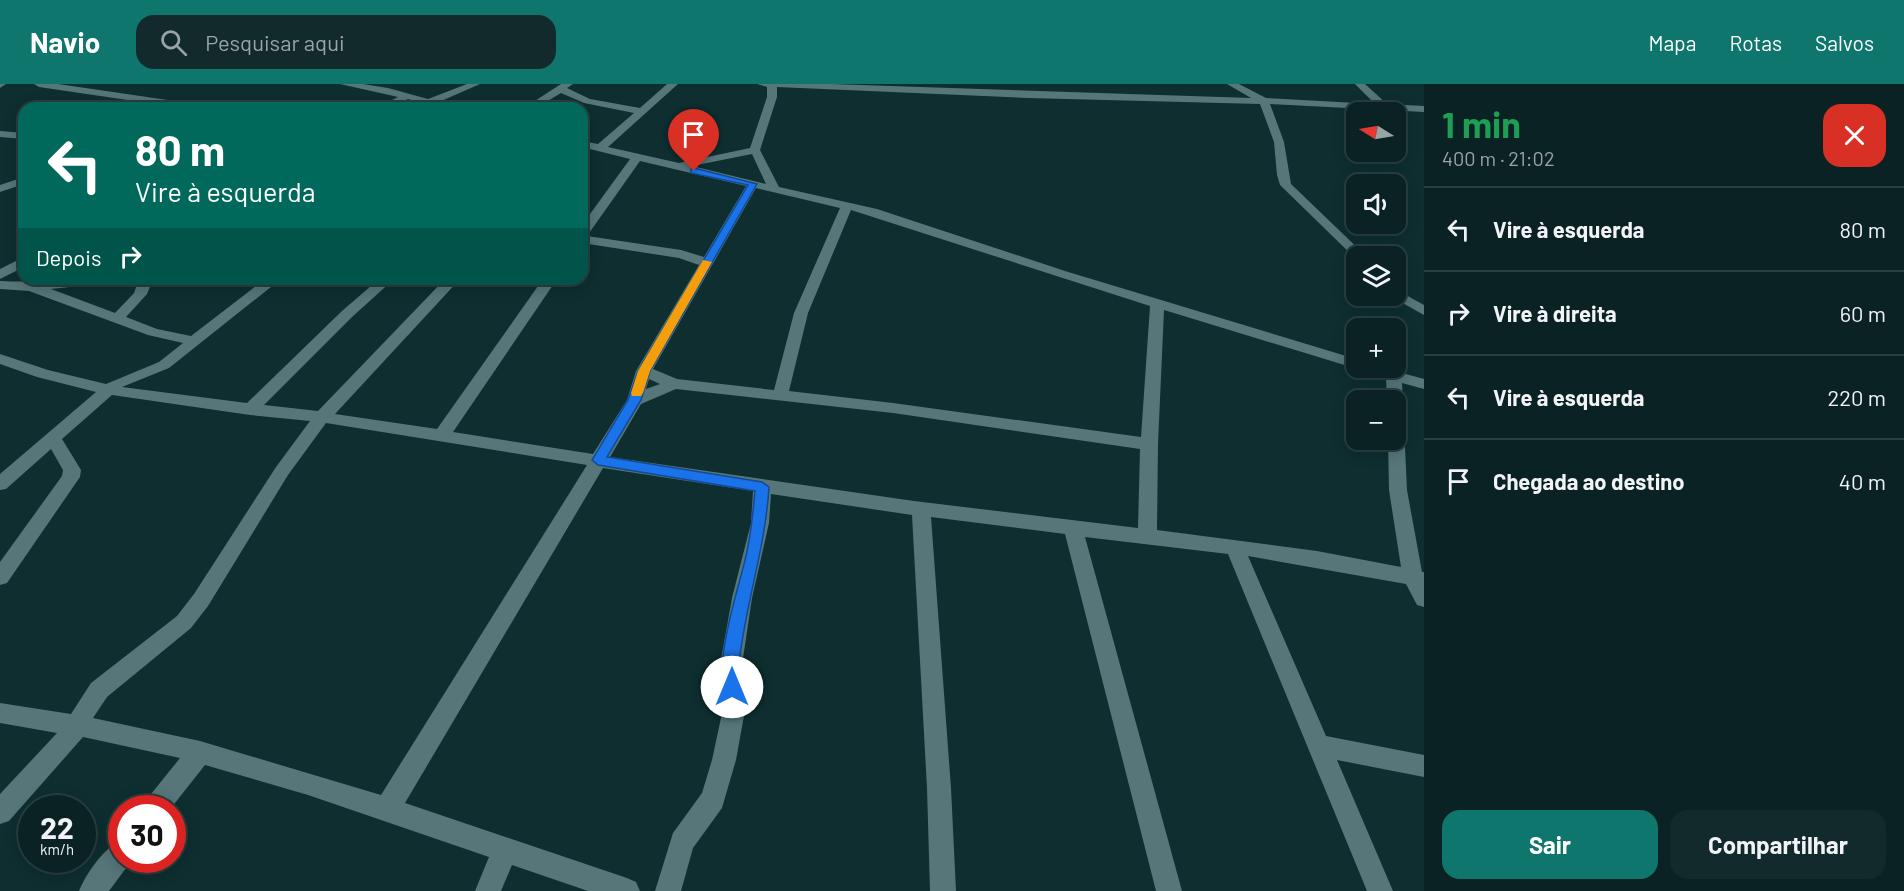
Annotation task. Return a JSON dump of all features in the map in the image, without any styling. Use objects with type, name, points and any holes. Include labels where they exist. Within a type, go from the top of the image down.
[{"type":"street","points":[[39,84],[161,102]]},
{"type":"street","points":[[345,84],[430,102],[475,84]]},
{"type":"street","points":[[592,147],[642,111],[673,84]]},
{"type":"street","points":[[902,89],[914,84]]},
{"type":"street","points":[[986,84],[1028,95]]},
{"type":"street","points":[[1053,84],[1072,96]]},
{"type":"street","points":[[1232,84],[1264,101],[1279,141],[1283,161],[1281,175],[1286,185],[1349,246]]},
{"type":"street","points":[[1360,84],[1379,102]]},
{"type":"street","points":[[774,188],[755,150],[772,97],[767,85],[1346,105]]},
{"type":"street","points":[[539,102],[564,86],[587,101],[642,111]]},
{"type":"street","points":[[1134,86],[1145,97]]},
{"type":"street","points":[[394,102],[407,96]]},
{"type":"street","points":[[1406,107],[1424,108]]},
{"type":"street","points":[[1406,110],[1417,118]]},
{"type":"street","points":[[0,134],[18,136]]},
{"type":"street","points":[[592,147],[846,205],[903,221],[1060,274],[1346,361]]},
{"type":"street","points":[[674,166],[755,150]]},
{"type":"street","points":[[588,226],[636,158]]},
{"type":"street","points":[[4,188],[18,182]]},
{"type":"street","points":[[387,809],[634,400],[644,371],[753,184]]},
{"type":"street","points":[[780,396],[801,313],[846,205]]},
{"type":"street","points":[[588,240],[681,254],[706,263]]},
{"type":"street","points":[[0,275],[18,264]]},
{"type":"street","points":[[0,285],[31,287],[50,285]]},
{"type":"street","points":[[117,319],[140,294],[144,285]]},
{"type":"street","points":[[0,484],[109,388],[164,365],[266,285]]},
{"type":"street","points":[[250,410],[347,314],[380,285]]},
{"type":"street","points":[[0,812],[79,725],[82,712],[99,690],[169,635],[189,616],[282,471],[322,417],[447,285]]},
{"type":"street","points":[[441,436],[546,285]]},
{"type":"street","points":[[31,287],[153,332],[193,341]]},
{"type":"street","points":[[1406,300],[1424,311]]},
{"type":"street","points":[[1147,537],[1149,444],[1157,304]]},
{"type":"street","points":[[0,359],[32,372],[171,400],[322,417],[762,487],[1307,558],[1418,579]]},
{"type":"street","points":[[644,371],[674,384],[893,408],[1149,444]]},
{"type":"street","points":[[1394,378],[1398,490],[1424,599]]},
{"type":"street","points":[[1404,378],[1424,384]]},
{"type":"street","points":[[634,400],[674,384]]},
{"type":"street","points":[[0,577],[71,477],[72,470],[53,438]]},
{"type":"street","points":[[668,891],[682,842],[713,799],[727,748],[736,699],[730,677],[731,665],[741,598],[753,560],[760,523],[762,487]]},
{"type":"street","points":[[921,508],[939,788],[943,891]]},
{"type":"street","points":[[1073,529],[1169,891]]},
{"type":"street","points":[[1235,548],[1380,891]]},
{"type":"street","points":[[0,713],[79,725],[200,752],[387,809],[627,891]]},
{"type":"street","points":[[1320,746],[1424,766]]},
{"type":"street","points":[[166,795],[200,752]]},
{"type":"street","points":[[488,891],[505,850]]},
{"type":"street","points":[[92,891],[108,871]]},
{"type":"slow traffic","points":[[637,393],[644,371],[707,262]]},
{"type":"route","points":[[694,171],[753,184],[644,371],[634,400],[598,460],[762,487],[760,523],[753,560],[741,598],[731,665],[732,687]]}]
